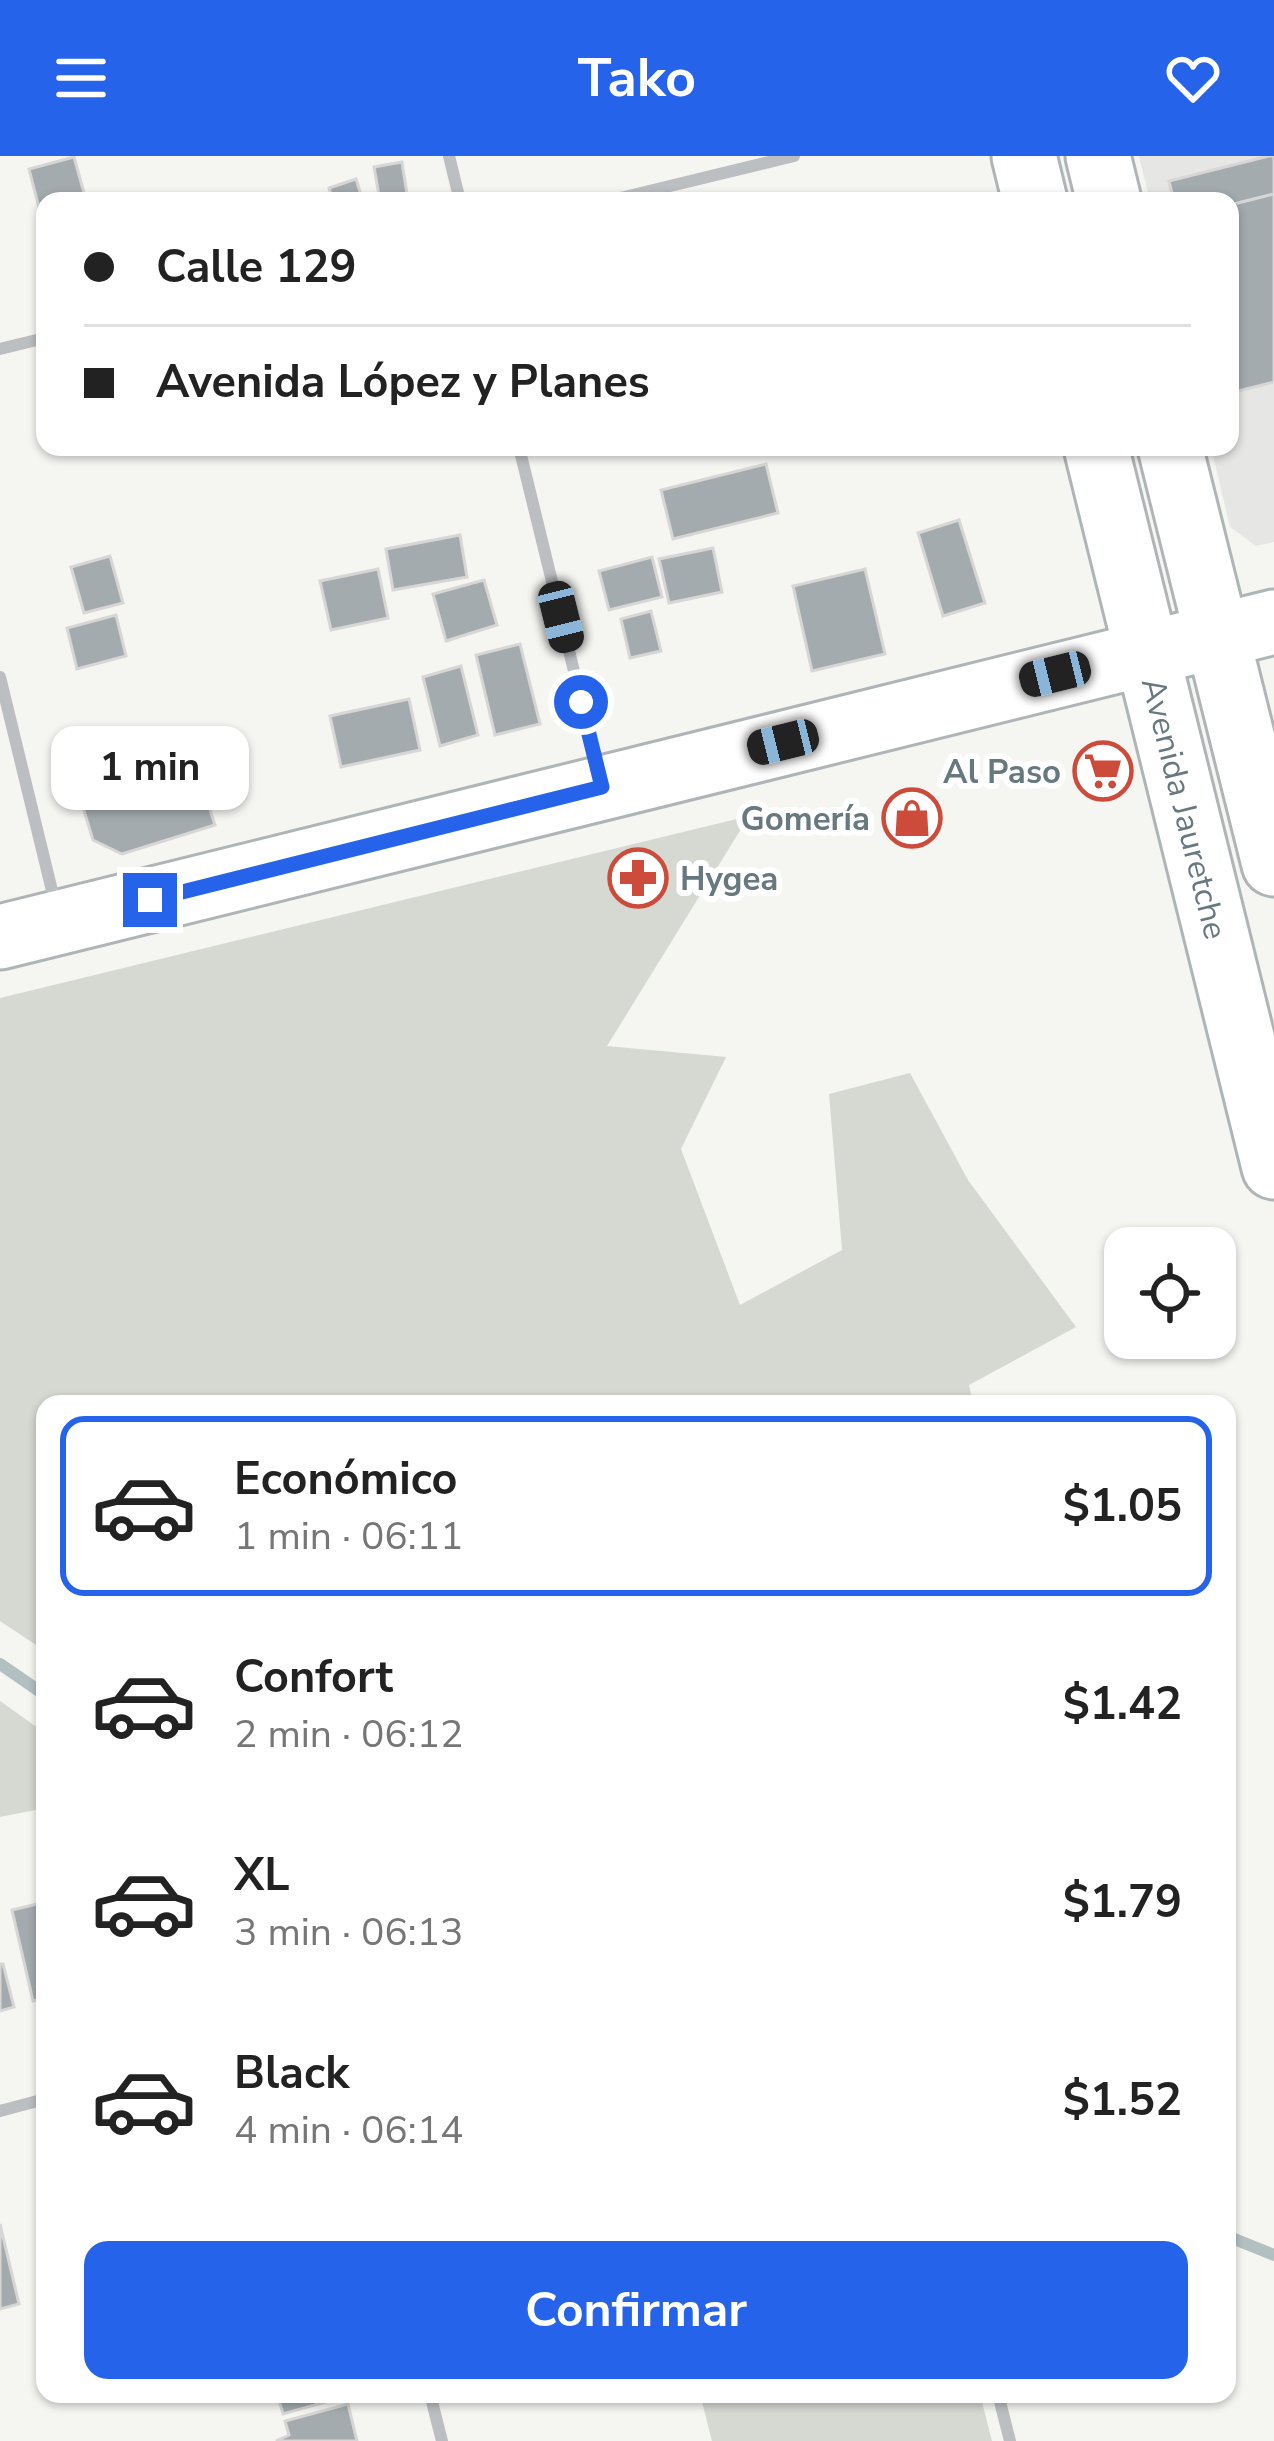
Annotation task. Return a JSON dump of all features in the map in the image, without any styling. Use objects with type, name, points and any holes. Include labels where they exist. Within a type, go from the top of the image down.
[{"type":"main road","points":[[1024,156],[1033,192]]},
{"type":"main road","points":[[1098,156],[1107,192]]},
{"type":"main road","name":"Avenida Jauretche","points":[[1098,456],[1274,1167]]},
{"type":"main road","points":[[1174,456],[1246,628],[1274,864]]},
{"type":"main road","points":[[0,937],[1246,628]]},
{"type":"street","points":[[449,156],[458,192]]},
{"type":"street","points":[[645,192],[794,156]]},
{"type":"street","points":[[0,349],[36,340]]},
{"type":"street","points":[[521,456],[602,787]]},
{"type":"street","points":[[0,677],[60,922]]},
{"type":"street","points":[[0,2111],[36,2101]]},
{"type":"street","points":[[432,2403],[442,2441]]},
{"type":"street","points":[[1000,2403],[1010,2441]]},
{"type":"shaded area","points":[[1139,156],[1274,156],[1274,542],[1256,546],[1230,527],[1213,456],[1239,456],[1239,192],[1148,192]]},
{"type":"shaded area","points":[[749,816],[607,1046],[726,1057],[681,1149],[740,1305],[842,1250],[829,1094],[910,1073],[968,1180],[1076,1327],[969,1385],[971,1395],[36,1395],[36,1645],[0,1621],[0,998]]},
{"type":"shaded area","points":[[0,1701],[36,1727],[36,1810],[0,1817]]},
{"type":"shaded area","points":[[702,2403],[982,2403],[992,2441],[712,2441]]},
{"type":"building","points":[[1274,156],[1274,194],[1239,203],[1239,192],[1172,192],[1169,181]]},
{"type":"building","points":[[74,157],[84,192],[36,192],[36,196],[29,169]]},
{"type":"building","points":[[402,162],[407,192],[378,192],[374,167]]},
{"type":"building","points":[[356,179],[360,192],[330,192],[329,188]]},
{"type":"building","points":[[1274,194],[1274,382],[1239,391],[1239,203]]},
{"type":"building","points":[[766,464],[778,513],[673,539],[661,490]]},
{"type":"building","points":[[959,520],[985,603],[943,616],[918,533]]},
{"type":"building","points":[[460,535],[467,577],[393,590],[386,549]]},
{"type":"building","points":[[713,548],[722,592],[669,603],[659,559]]},
{"type":"building","points":[[110,556],[123,603],[84,613],[71,567]]},
{"type":"building","points":[[652,557],[662,597],[609,610],[599,571]]},
{"type":"building","points":[[378,569],[388,618],[331,630],[320,581]]},
{"type":"building","points":[[865,569],[885,654],[812,671],[793,586]]},
{"type":"building","points":[[484,580],[497,625],[446,641],[433,594]]},
{"type":"building","points":[[651,611],[661,651],[630,658],[621,619]]},
{"type":"building","points":[[116,615],[126,656],[77,669],[67,628]]},
{"type":"building","points":[[520,644],[540,724],[495,735],[476,655]]},
{"type":"building","points":[[461,666],[478,735],[440,746],[423,677]]},
{"type":"building","points":[[409,699],[420,750],[341,767],[330,716]]},
{"type":"building","points":[[191,751],[215,825],[122,854],[93,840],[77,788]]},
{"type":"building","points":[[36,1904],[33,2001],[12,1910]]},
{"type":"building","points":[[0,1964],[14,2007],[0,2011]]},
{"type":"building","points":[[0,2224],[19,2304],[0,2309]]},
{"type":"building","points":[[280,2403],[322,2403],[283,2414]]},
{"type":"building","points":[[348,2404],[357,2441],[276,2441],[289,2435],[285,2421]]},
{"type":"waterway","points":[[0,1664],[36,1689]]},
{"type":"waterway","points":[[1236,2240],[1274,2255]]},
{"type":"place","name":"Al Paso","points":[[1103,771]]},
{"type":"place","name":"Gomería","points":[[912,818]]},
{"type":"place","name":"Hygea","points":[[638,878]]},
{"type":"route","points":[[150,900],[602,787],[581,702]]}]
